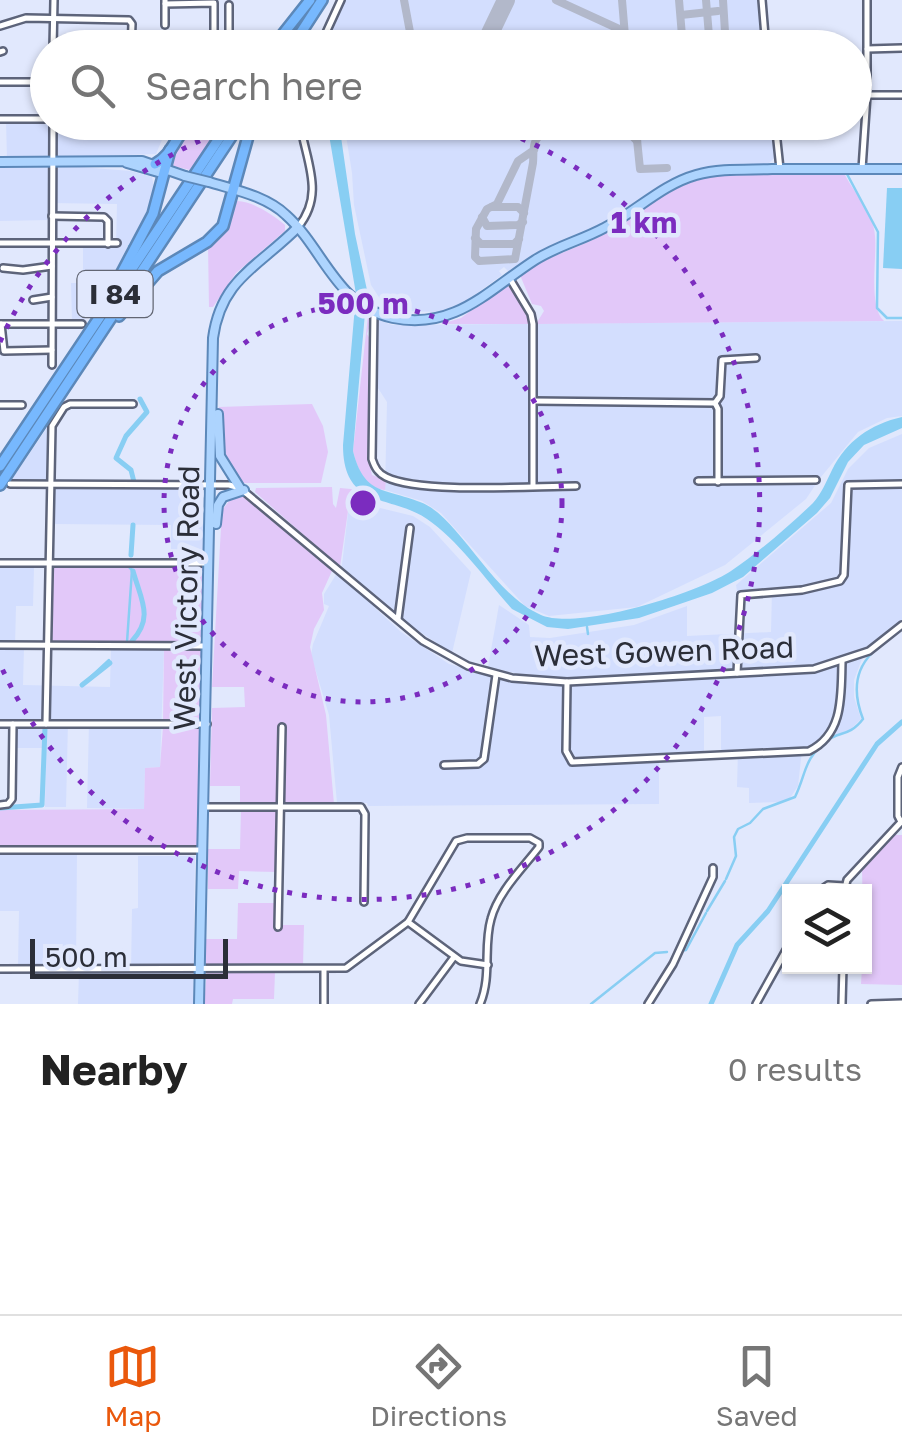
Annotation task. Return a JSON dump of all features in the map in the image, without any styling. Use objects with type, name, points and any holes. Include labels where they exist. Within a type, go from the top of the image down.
[{"type":"highway","points":[[298,30],[311,0]]},
{"type":"highway","points":[[301,30],[322,0]]},
{"type":"highway","points":[[87,326],[148,224],[175,140]]},
{"type":"highway","name":"I 84","points":[[0,466],[87,326],[217,140]]},
{"type":"highway","name":"I 84","points":[[5,485],[229,140]]},
{"type":"highway","points":[[77,370],[150,278],[219,231],[246,140]]},
{"type":"highway","points":[[156,164],[170,150]]},
{"type":"main road","points":[[126,163],[132,160],[156,164],[274,206],[298,226],[338,284],[356,302],[401,319],[456,315],[536,260],[604,229],[684,180],[724,170],[902,169]]},
{"type":"main road","points":[[0,162],[126,163],[158,172],[166,170]]},
{"type":"main road","name":"West Victory Road","points":[[200,1004],[212,338],[224,298],[250,267],[298,226]]},
{"type":"main road","points":[[211,542],[220,501],[226,494],[243,489],[220,456],[218,410],[212,404]]},
{"type":"street","points":[[53,30],[54,0]]},
{"type":"street","points":[[327,30],[341,0]]},
{"type":"street","points":[[762,0],[764,30]]},
{"type":"street","points":[[867,0],[867,30]]},
{"type":"street","points":[[164,25],[165,2],[214,3],[214,30]]},
{"type":"street","points":[[229,5],[229,30]]},
{"type":"street","points":[[0,26],[26,18],[131,22],[131,30]]},
{"type":"street","points":[[872,49],[902,48]]},
{"type":"street","points":[[0,82],[30,82]]},
{"type":"street","points":[[872,95],[902,95]]},
{"type":"street","points":[[0,119],[30,120]]},
{"type":"street","points":[[51,140],[52,364]]},
{"type":"street","points":[[298,226],[314,192],[304,140]]},
{"type":"street","points":[[778,140],[780,169]]},
{"type":"street","points":[[862,169],[864,140]]},
{"type":"street","points":[[52,216],[106,218],[108,244]]},
{"type":"street","points":[[0,243],[117,244]]},
{"type":"street","points":[[3,268],[52,266]]},
{"type":"street","points":[[510,280],[533,324],[533,486]]},
{"type":"street","points":[[32,300],[52,297]]},
{"type":"street","points":[[372,311],[372,459],[376,470],[386,478],[426,486],[576,486]]},
{"type":"street","points":[[52,350],[4,351],[1,324],[87,326]]},
{"type":"street","points":[[715,403],[720,396],[722,360],[756,358]]},
{"type":"street","points":[[533,401],[715,403]]},
{"type":"street","points":[[715,403],[718,482]]},
{"type":"street","points":[[0,405],[22,404]]},
{"type":"street","points":[[46,724],[52,426],[70,404],[133,404]]},
{"type":"street","points":[[698,482],[816,480]]},
{"type":"street","points":[[737,674],[741,594],[802,590],[840,581],[844,575],[848,485],[902,484]]},
{"type":"street","points":[[5,485],[212,485],[243,489]]},
{"type":"street","name":"West Gowen Road","points":[[243,489],[398,621],[444,654],[496,675],[568,682],[804,670],[842,662],[871,650],[902,625]]},
{"type":"street","points":[[398,621],[410,528]]},
{"type":"street","points":[[0,563],[210,563]]},
{"type":"street","points":[[0,645],[208,646]]},
{"type":"street","points":[[568,682],[569,760],[809,751],[816,748],[840,716],[842,662]]},
{"type":"street","points":[[444,765],[478,764],[484,759],[496,675]]},
{"type":"street","points":[[0,724],[207,724]]},
{"type":"street","points":[[0,804],[10,804],[13,724]]},
{"type":"street","points":[[278,927],[282,727]]},
{"type":"street","points":[[848,884],[901,822],[898,777],[902,767]]},
{"type":"street","points":[[205,807],[363,808],[364,902]]},
{"type":"street","points":[[0,969],[324,969],[354,965],[408,922],[456,842],[467,838],[526,837],[539,843],[491,916],[488,965],[480,1004]]},
{"type":"street","points":[[0,850],[203,850]]},
{"type":"street","points":[[648,1004],[673,964],[714,877],[713,868]]},
{"type":"street","points":[[408,922],[466,963],[488,965]]},
{"type":"street","points":[[419,1004],[454,956]]},
{"type":"street","points":[[756,1004],[782,957]]},
{"type":"street","points":[[324,969],[324,1004]]},
{"type":"street","points":[[842,1004],[843,974]]},
{"type":"street","points":[[871,1004],[902,1002]]},
{"type":"shaded area","points":[[346,0],[760,0],[762,30],[332,30]]},
{"type":"shaded area","points":[[6,121],[30,121],[30,140],[162,140],[156,154],[7,159]]},
{"type":"shaded area","points":[[179,140],[210,140],[190,170],[173,166]]},
{"type":"shaded area","points":[[330,140],[341,140],[367,290],[353,451],[358,465],[363,476],[377,488],[420,502],[439,514],[505,589],[541,615],[558,619],[609,614],[666,599],[715,580],[752,556],[813,503],[844,450],[861,435],[902,417],[902,428],[864,445],[848,462],[830,498],[817,513],[743,577],[712,593],[639,618],[568,629],[547,627],[512,609],[438,527],[413,511],[372,497],[351,480],[343,445],[356,294]]},
{"type":"shaded area","points":[[347,140],[773,140],[775,157],[768,164],[689,171],[600,225],[531,256],[508,271],[504,267],[499,271],[502,275],[461,305],[437,312],[406,311],[384,305],[371,285],[354,205]]},
{"type":"shaded area","points":[[0,168],[131,171],[152,177],[155,192],[149,216],[83,322],[72,321],[71,283],[83,283],[83,246],[116,245],[117,204],[50,203],[49,220],[0,221]]},
{"type":"shaded area","points":[[727,173],[844,173],[874,227],[876,305],[884,321],[536,324],[544,311],[532,304],[520,275],[599,237],[673,191]]},
{"type":"shaded area","points":[[887,188],[902,188],[902,269],[883,268]]},
{"type":"shaded area","points":[[237,201],[269,213],[285,225],[285,231],[236,273],[213,307],[209,307],[208,245],[223,232]]},
{"type":"shaded area","points":[[504,286],[523,306],[530,324],[441,324],[461,318]]},
{"type":"shaded area","points":[[368,315],[369,462],[372,475],[386,480],[385,490],[367,482],[353,451]]},
{"type":"shaded area","points":[[376,319],[392,325],[902,321],[902,416],[887,418],[858,432],[821,477],[774,477],[775,485],[816,484],[806,499],[725,565],[637,607],[549,616],[525,606],[441,513],[422,501],[385,490],[387,402],[376,385]]},
{"type":"shaded area","points":[[312,404],[323,426],[328,452],[321,483],[242,483],[222,448],[219,407]]},
{"type":"shaded area","points":[[49,425],[48,482],[10,482]]},
{"type":"shaded area","points":[[902,434],[902,628],[898,624],[866,648],[854,680],[854,697],[861,719],[848,732],[824,736],[813,748],[802,750],[798,786],[790,798],[749,803],[749,788],[737,787],[738,750],[721,750],[721,716],[704,717],[704,753],[659,757],[659,804],[337,803],[329,715],[311,655],[329,606],[324,604],[324,594],[342,565],[350,496],[413,516],[430,527],[471,572],[452,653],[374,595],[374,607],[401,632],[449,664],[527,685],[528,676],[488,667],[499,605],[529,625],[530,637],[550,638],[634,625],[687,606],[687,636],[771,632],[772,590],[737,591],[736,585],[831,503],[848,469],[869,448]]},
{"type":"shaded area","points":[[54,487],[186,487],[186,523],[208,524],[207,550],[171,549],[171,525],[53,524]]},
{"type":"shaded area","points":[[332,487],[336,508],[340,488],[351,489],[376,505],[350,497],[340,567],[255,492],[256,488]]},
{"type":"shaded area","points":[[234,495],[241,495],[332,571],[322,593],[324,610],[310,647],[326,715],[334,804],[284,804],[284,727],[280,804],[240,804],[240,786],[210,786],[212,708],[245,707],[244,687],[212,687],[222,510]]},
{"type":"shaded area","points":[[0,566],[34,568],[33,606],[16,606],[15,647],[24,648],[23,685],[110,687],[111,648],[164,648],[160,767],[145,768],[144,809],[87,808],[89,723],[68,722],[66,807],[45,807],[46,748],[14,748],[14,722],[0,722]]},
{"type":"shaded area","points":[[52,566],[205,568],[204,644],[51,642]]},
{"type":"shaded area","points":[[164,648],[204,649],[203,722],[163,722]]},
{"type":"shaded area","points":[[163,727],[202,727],[199,848],[0,848],[0,810],[144,809],[145,768],[160,767]]},
{"type":"shaded area","points":[[241,809],[278,810],[277,872],[239,871],[238,889],[208,889],[208,849],[240,849]]},
{"type":"shaded area","points":[[894,835],[902,835],[902,985],[861,984],[862,974],[872,974],[872,884],[862,884],[862,869]]},
{"type":"shaded area","points":[[0,853],[77,853],[76,966],[18,966],[19,911],[0,911]]},
{"type":"shaded area","points":[[138,856],[195,856],[193,1004],[78,1004],[79,972],[131,972],[132,909],[138,908]]},
{"type":"shaded area","points":[[238,903],[276,903],[275,929],[279,925],[304,925],[303,966],[205,964],[206,939],[237,939]]},
{"type":"shaded area","points":[[207,972],[275,972],[274,999],[204,1004]]},
{"type":"waterway","points":[[847,174],[878,232],[877,308],[887,318],[902,318]]},
{"type":"waterway","points":[[134,482],[131,470],[116,458],[126,436],[147,412],[140,399]]},
{"type":"waterway","points":[[131,555],[133,525]]},
{"type":"waterway","points":[[127,642],[132,570],[129,567]]},
{"type":"waterway","points":[[132,641],[144,616],[133,571]]},
{"type":"waterway","points":[[587,627],[588,634]]},
{"type":"waterway","points":[[726,879],[736,856],[734,837],[738,829],[763,809],[795,797],[814,753],[863,719],[857,685],[871,654]]},
{"type":"waterway","points":[[82,685],[109,660]]},
{"type":"waterway","points":[[82,685],[110,663]]},
{"type":"waterway","points":[[711,1004],[737,945],[768,911],[877,744],[902,722]]},
{"type":"waterway","points":[[0,808],[42,805],[45,728]]},
{"type":"waterway","points":[[707,911],[725,881]]},
{"type":"waterway","points":[[681,951],[686,950],[706,913]]},
{"type":"waterway","points":[[591,1004],[655,953],[667,952]]},
{"type":"taxiway","points":[[404,0],[410,30]]},
{"type":"taxiway","points":[[556,0],[620,30]]},
{"type":"taxiway","points":[[622,0],[624,30]]},
{"type":"taxiway","points":[[679,0],[682,30]]},
{"type":"taxiway","points":[[706,0],[708,30]]},
{"type":"taxiway","points":[[723,0],[725,30]]},
{"type":"taxiway","points":[[681,15],[718,11]]},
{"type":"taxiway","points":[[533,151],[537,140]]},
{"type":"taxiway","points":[[637,140],[640,169],[667,168]]},
{"type":"taxiway","points":[[533,151],[515,259],[479,261],[475,257],[476,229],[487,209],[497,204],[518,161],[533,151]]},
{"type":"taxiway","points":[[492,207],[518,207],[524,213]]},
{"type":"taxiway","points":[[482,217],[487,226],[523,222]]},
{"type":"taxiway","points":[[475,238],[481,244],[514,244],[519,239]]},
{"type":"runway","points":[[492,30],[506,0]]}]
